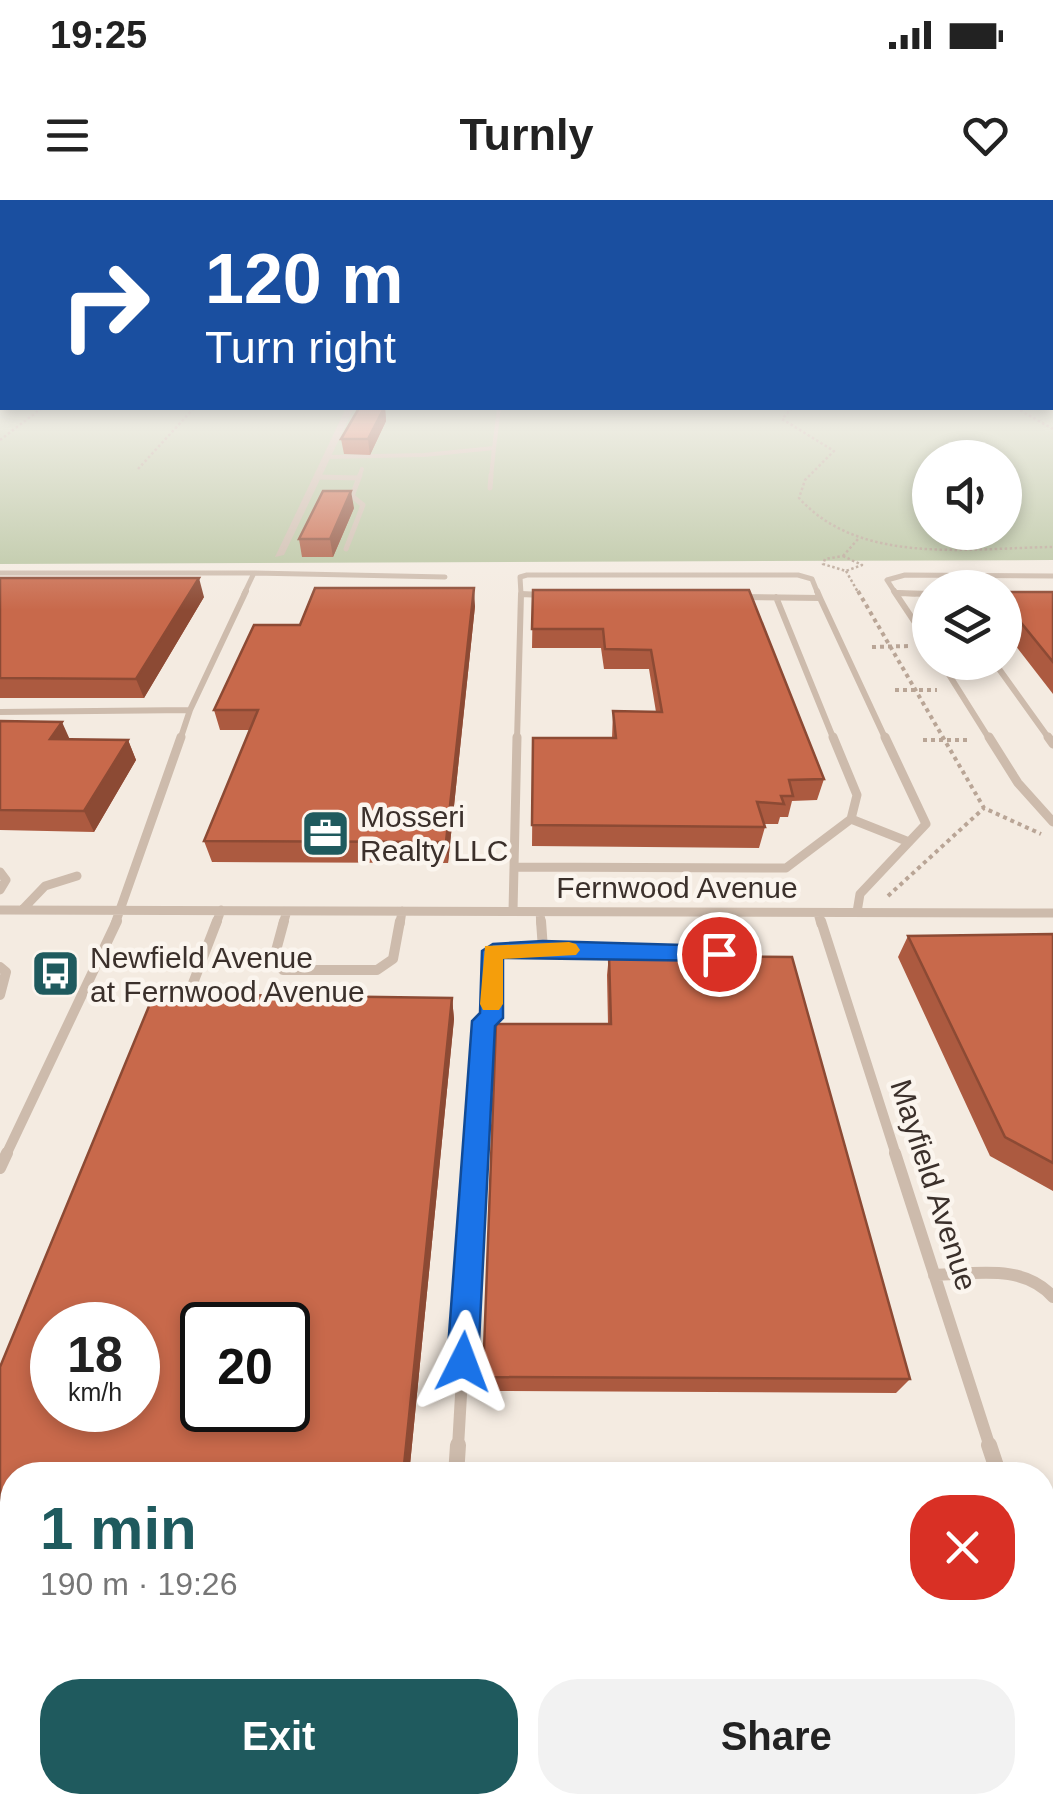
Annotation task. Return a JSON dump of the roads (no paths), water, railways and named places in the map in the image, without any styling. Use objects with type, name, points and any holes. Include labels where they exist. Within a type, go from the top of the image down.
[{"type":"street","points":[[279,556],[326,459]]},
{"type":"lane","points":[[490,488],[493,459]]},
{"type":"lane","points":[[346,550],[363,504],[352,496],[362,469]]},
{"type":"lane","points":[[317,477],[359,478]]},
{"type":"lane","points":[[0,1168],[122,910],[190,710],[254,573]]},
{"type":"lane","points":[[0,574],[445,577]]},
{"type":"lane","points":[[512,912],[520,577],[528,575],[798,575],[812,579],[926,824],[860,894],[858,912]]},
{"type":"lane","points":[[912,617],[887,580],[905,575],[1053,576]]},
{"type":"lane","points":[[521,594],[560,595]]},
{"type":"lane","points":[[897,594],[912,594]]},
{"type":"lane","points":[[737,597],[820,598]]},
{"type":"lane","points":[[514,867],[786,868],[851,819],[857,795],[776,597]]},
{"type":"lane","points":[[952,680],[1018,783],[1053,822]]},
{"type":"lane","points":[[1007,680],[1053,744]]},
{"type":"lane","points":[[0,712],[190,710]]},
{"type":"lane","points":[[851,819],[909,842]]},
{"type":"lane","points":[[0,872],[6,880],[0,890]]},
{"type":"lane","points":[[22,910],[38,887],[53,879],[76,876]]},
{"type":"lane","name":"Fernwood Avenue","points":[[0,910],[1053,912]]},
{"type":"lane","points":[[190,992],[221,910]]},
{"type":"lane","points":[[287,911],[274,958],[283,970],[377,970],[393,959],[402,911]]},
{"type":"lane","points":[[540,912],[543,948]]},
{"type":"lane","name":"Mayfield Avenue","points":[[818,912],[995,1462]]},
{"type":"lane","points":[[457,1462],[483,1021],[491,1018],[493,951],[543,948],[682,955],[756,952]]},
{"type":"lane","points":[[0,967],[6,972],[0,995]]},
{"type":"lane","points":[[934,1275],[1022,1274],[1040,1280],[1053,1296]]},
{"type":"place","name":"Mosseri Realty LLC","points":[[325,833]]},
{"type":"place","name":"Newfield Avenue at Fernwood Avenue","points":[[55,974]]}]
